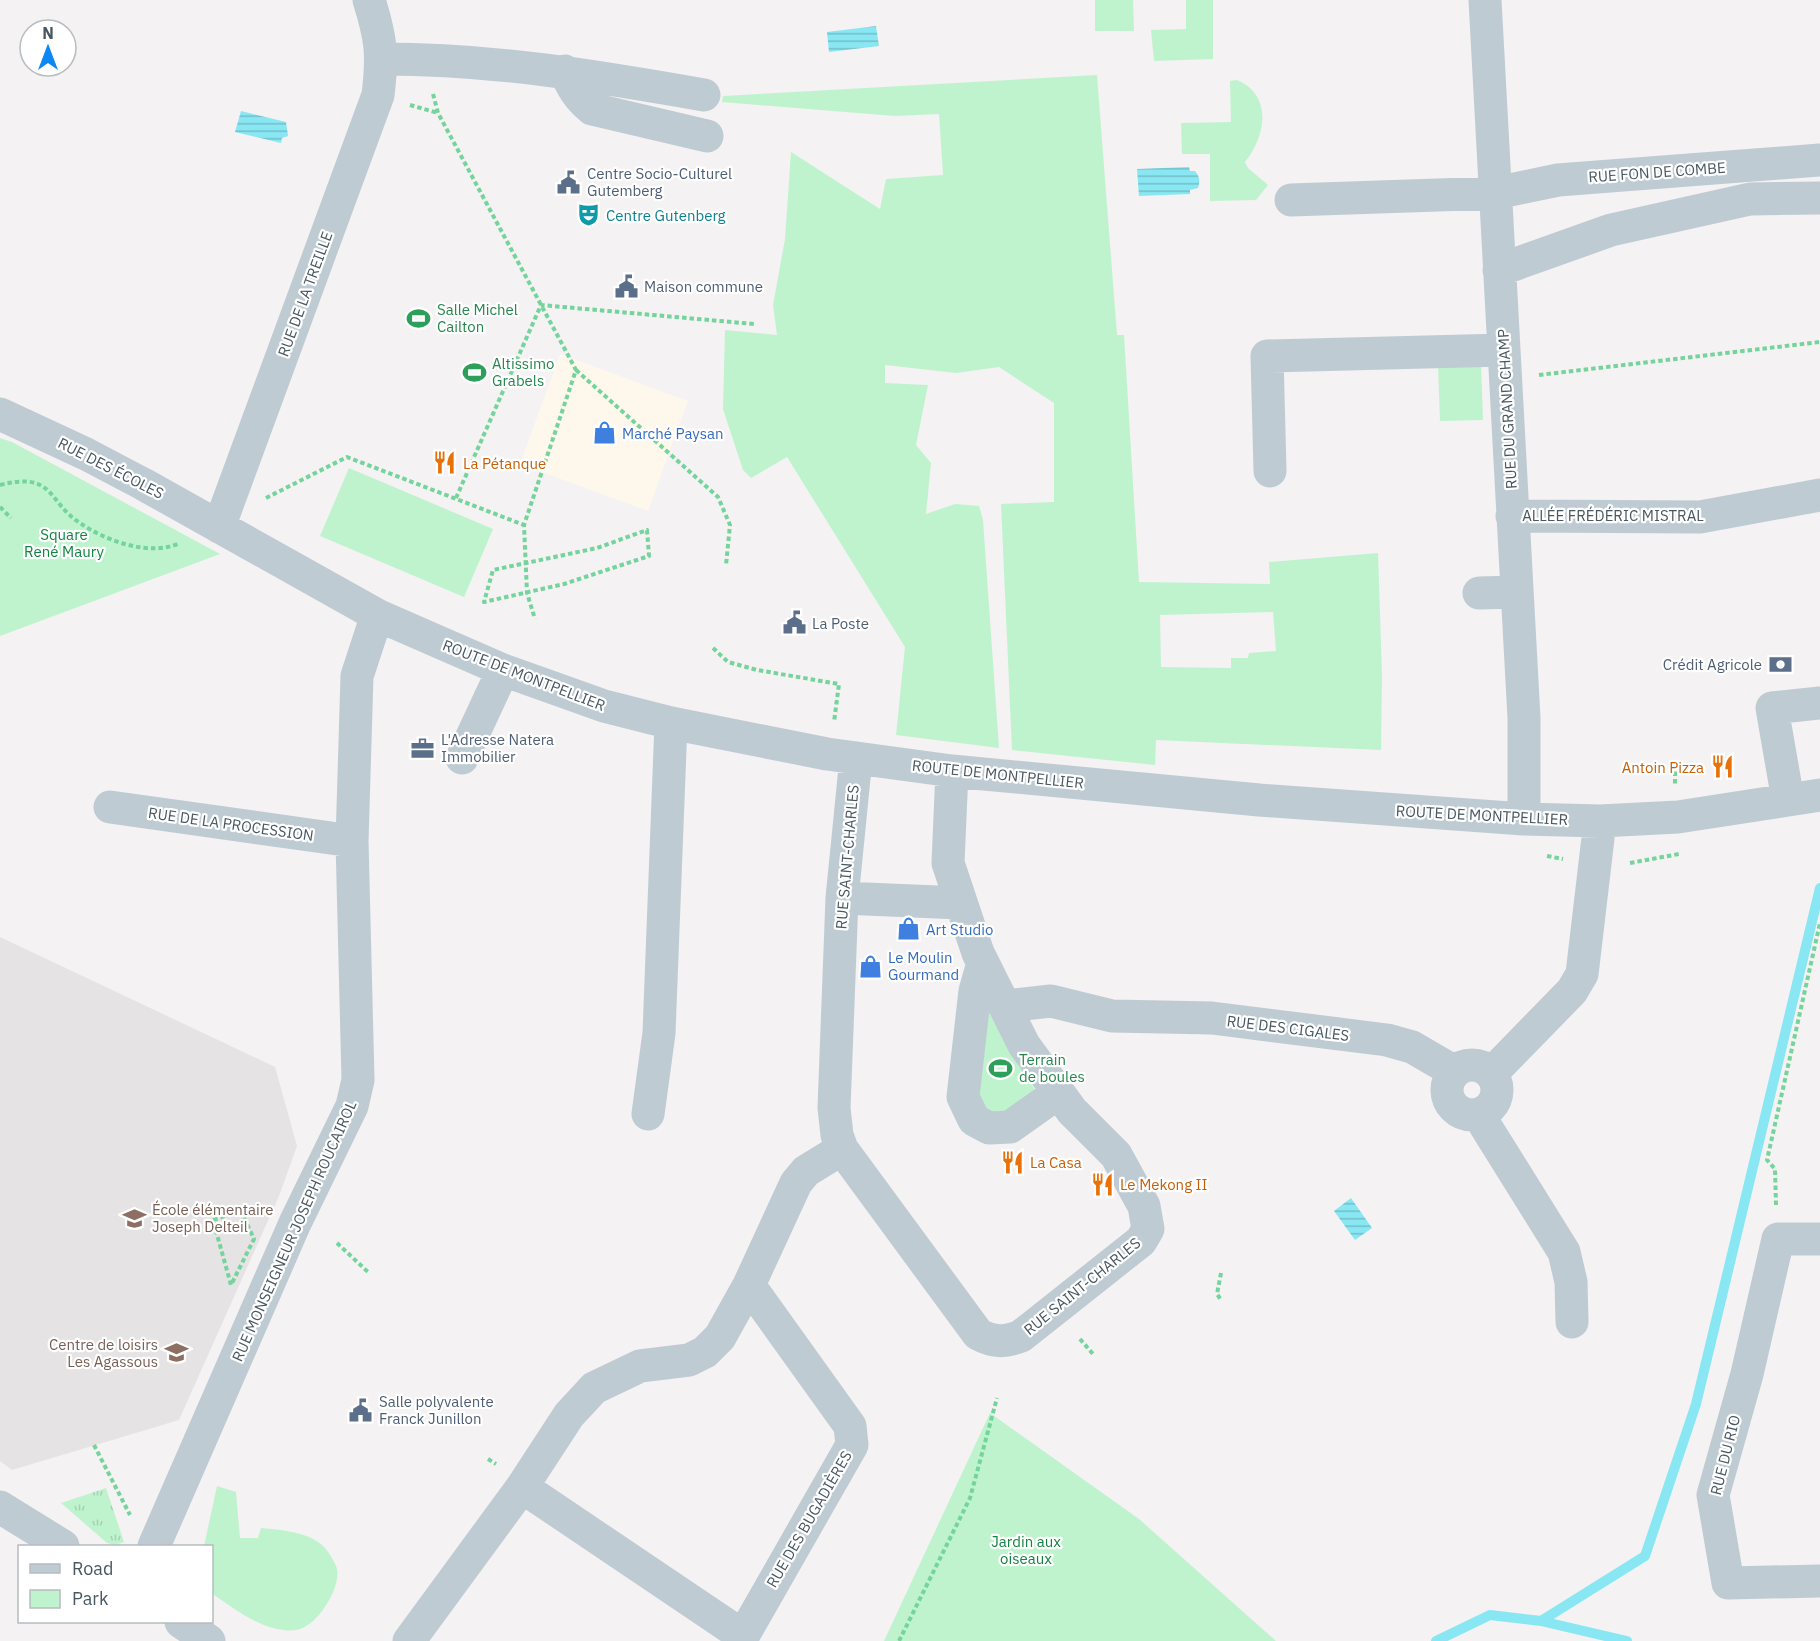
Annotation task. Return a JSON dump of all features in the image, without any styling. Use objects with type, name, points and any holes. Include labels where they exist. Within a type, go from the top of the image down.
[{"type":"street","name":"RUE DE LA TREILLE","points":[[219,527],[378,95],[382,58],[378,31],[369,0]]},
{"type":"street","name":"RUE DU GRAND CHAMP","points":[[1485,0],[1524,718],[1524,819]]},
{"type":"street","points":[[382,58],[425,58],[565,71],[704,95]]},
{"type":"street","points":[[565,71],[573,89],[592,109],[708,136]]},
{"type":"street","name":"RUE FON DE COMBE","points":[[1291,200],[1496,192],[1558,180],[1820,160]]},
{"type":"street","points":[[1499,270],[1611,230],[1750,199],[1820,198]]},
{"type":"street","points":[[1270,471],[1267,356],[1503,350]]},
{"type":"street","name":"RUE DES ÉCOLES","points":[[0,414],[86,454],[219,527]]},
{"type":"street","name":"ALLÉE FRÉDÉRIC MISTRAL","points":[[1512,516],[1700,517],[1820,495]]},
{"type":"street","name":"ROUTE DE MONTPELLIER","points":[[219,527],[377,615],[503,670],[603,706],[671,723],[856,758],[952,771],[1259,800],[1524,819],[1600,820],[1678,817],[1820,795]]},
{"type":"street","points":[[1479,593],[1516,592]]},
{"type":"street","name":"RUE MONSEIGNEUR JOSEPH ROUCAIROL","points":[[154,1545],[295,1223],[352,1106],[358,1080],[352,841],[357,676],[377,615]]},
{"type":"street","points":[[462,758],[503,670]]},
{"type":"street","points":[[1788,800],[1772,708],[1820,703]]},
{"type":"street","points":[[648,1114],[659,1033],[671,723]]},
{"type":"street","name":"RUE SAINT-CHARLES","points":[[856,758],[842,898],[834,1108],[837,1135],[842,1149],[978,1334],[990,1340],[1006,1342],[1021,1336],[1141,1241],[1148,1229],[1144,1206],[1116,1155],[1072,1111],[1024,1046],[983,963],[948,863],[952,771]]},
{"type":"street","name":"RUE DE LA PROCESSION","points":[[110,807],[352,841]]},
{"type":"street","points":[[1491,1074],[1572,991],[1582,974],[1600,820]]},
{"type":"street","points":[[842,898],[961,903]]},
{"type":"street","points":[[983,963],[975,991],[963,1097],[974,1120],[989,1128],[1010,1127],[1058,1093]]},
{"type":"street","name":"RUE DES CIGALES","points":[[1005,1006],[1051,1001],[1112,1016],[1212,1018],[1387,1040],[1412,1047],[1455,1072]]},
{"type":"street","points":[[1469,1066],[1484,1069],[1491,1074],[1497,1093],[1494,1102],[1478,1114],[1468,1115],[1458,1111],[1450,1102],[1447,1092],[1449,1082],[1455,1072],[1469,1066]]},
{"type":"street","points":[[1478,1114],[1564,1252],[1571,1282],[1572,1322]]},
{"type":"street","points":[[409,1641],[522,1486],[569,1415],[594,1388],[640,1366],[689,1360],[705,1352],[720,1337],[749,1285],[796,1183],[806,1171],[842,1149]]},
{"type":"street","points":[[1778,1239],[1820,1239]]},
{"type":"street","name":"RUE DU RIO","points":[[1778,1239],[1747,1374],[1713,1495],[1728,1583],[1820,1581]]},
{"type":"street","name":"RUE DES BUGADIÈRES","points":[[522,1486],[741,1639],[852,1445],[850,1426],[749,1285]]},
{"type":"street","points":[[0,1508],[61,1545]]},
{"type":"street","points":[[182,1623],[209,1641]]},
{"type":"path","points":[[425,58],[438,113],[576,370],[718,497],[730,525],[726,565]]},
{"type":"path","points":[[541,305],[754,324]]},
{"type":"path","points":[[456,498],[541,305]]},
{"type":"path","points":[[1535,376],[1820,342]]},
{"type":"path","points":[[535,619],[527,593],[524,525],[576,370]]},
{"type":"path","points":[[266,498],[348,456],[524,525]]},
{"type":"path","points":[[0,485],[18,480],[39,484],[52,493],[78,523],[119,543],[167,549],[177,544]]},
{"type":"path","points":[[0,507],[11,518]]},
{"type":"path","points":[[647,530],[650,556],[603,573],[484,602],[493,570],[525,565],[597,548],[647,530]]},
{"type":"path","points":[[712,648],[728,662],[757,670],[839,684],[836,711]]},
{"type":"path","points":[[1675,764],[1675,784]]},
{"type":"path","points":[[1778,1239],[1775,1169],[1767,1160],[1820,923]]},
{"type":"path","points":[[251,1233],[241,1210],[213,1220],[231,1285],[254,1239]]},
{"type":"path","points":[[338,1243],[368,1272]]},
{"type":"path","points":[[1221,1273],[1217,1294],[1221,1300]]},
{"type":"path","points":[[1080,1339],[1093,1354]]},
{"type":"path","points":[[899,1641],[970,1497],[996,1398]]},
{"type":"path","points":[[94,1445],[131,1518]]},
{"type":"shaded area","name":"Marché Paysan","points":[[560,354],[688,401],[648,511],[520,464]]},
{"type":"shaded area","name":"École élémentaire Joseph Delteil","points":[[0,937],[275,1067],[297,1146],[279,1196],[179,1420],[12,1470],[0,1461]]},
{"type":"green space","points":[[1095,0],[1133,0],[1134,31],[1095,31]]},
{"type":"green space","points":[[1186,0],[1213,0],[1213,59],[1154,61],[1151,30],[1186,29]]},
{"type":"green space","points":[[1097,75],[1117,335],[1124,335],[1139,582],[1270,584],[1269,562],[1378,553],[1382,675],[1381,750],[1156,740],[1155,765],[1012,750],[1001,504],[1054,502],[1054,403],[999,367],[956,373],[885,365],[885,383],[928,385],[916,445],[931,463],[926,514],[955,504],[979,506],[983,520],[999,748],[896,735],[905,647],[787,457],[751,478],[743,470],[723,409],[725,330],[777,335],[773,305],[785,239],[791,152],[880,209],[886,179],[943,175],[939,114],[895,116],[722,102],[723,96]],"holes":[[[1273,612],[1276,651],[1249,653],[1248,658],[1231,658],[1231,668],[1161,667],[1160,615]]]},
{"type":"green space","points":[[1237,80],[1249,87],[1261,106],[1261,129],[1258,140],[1245,162],[1248,168],[1268,185],[1256,200],[1210,201],[1210,154],[1182,154],[1181,123],[1231,122],[1230,81]]},
{"type":"green space","points":[[1481,363],[1483,420],[1440,421],[1438,365]]},
{"type":"green space","name":"Square René Maury","points":[[0,438],[12,442],[220,554],[0,636]]},
{"type":"green space","points":[[349,468],[493,529],[464,597],[320,536]]},
{"type":"green space","name":"Terrain de boules","points":[[986,996],[1037,1094],[1007,1117],[986,1114],[977,1089]]},
{"type":"green space","name":"Jardin aux oiseaux","points":[[990,1413],[1139,1519],[1276,1641],[884,1641]]},
{"type":"green space","points":[[217,1486],[236,1492],[240,1538],[258,1538],[261,1528],[287,1531],[313,1539],[326,1549],[335,1564],[337,1577],[335,1587],[319,1615],[304,1628],[285,1630],[263,1625],[213,1594],[213,1545],[204,1545]]},
{"type":"green space","points":[[106,1488],[124,1542],[115,1545],[107,1543],[61,1503]]},
{"type":"water","points":[[876,26],[879,46],[829,52],[827,32]]},
{"type":"water","points":[[241,111],[286,122],[288,136],[282,138],[281,143],[235,132]]},
{"type":"water","points":[[1189,167],[1190,171],[1195,171],[1199,177],[1198,188],[1190,190],[1190,194],[1139,196],[1137,169]]},
{"type":"water","points":[[1351,1198],[1372,1228],[1355,1240],[1334,1211]]},
{"type":"waterway","points":[[1541,1621],[1645,1556],[1696,1404],[1820,888]]},
{"type":"waterway","points":[[1436,1641],[1490,1615],[1541,1621],[1627,1641]]},
{"type":"place","name":"Centre Socio-Culturel Gutemberg","points":[[569,182]]},
{"type":"place","name":"Centre Gutenberg","points":[[588,215]]},
{"type":"place","name":"Maison commune","points":[[626,286]]},
{"type":"place","name":"Salle Michel Cailton","points":[[419,318]]},
{"type":"place","name":"Altissimo Grabels","points":[[474,372]]},
{"type":"place","name":"Marché Paysan","points":[[604,433]]},
{"type":"place","name":"La Pétanque","points":[[445,463]]},
{"type":"place","name":"La Poste","points":[[794,623]]},
{"type":"place","name":"Crédit Agricole","points":[[1780,664]]},
{"type":"place","name":"L'Adresse Natera Immobilier","points":[[423,748]]},
{"type":"place","name":"Antoin Pizza","points":[[1722,767]]},
{"type":"place","name":"Art Studio","points":[[908,929]]},
{"type":"place","name":"Le Moulin Gourmand","points":[[870,966]]},
{"type":"place","name":"Terrain de boules","points":[[1001,1068]]},
{"type":"place","name":"La Casa","points":[[1012,1162]]},
{"type":"place","name":"Le Mekong II","points":[[1102,1184]]},
{"type":"place","name":"École élémentaire Joseph Delteil","points":[[134,1218]]},
{"type":"place","name":"Centre de loisirs Les Agassous","points":[[176,1353]]},
{"type":"place","name":"Salle polyvalente Franck Junillon","points":[[361,1410]]}]
